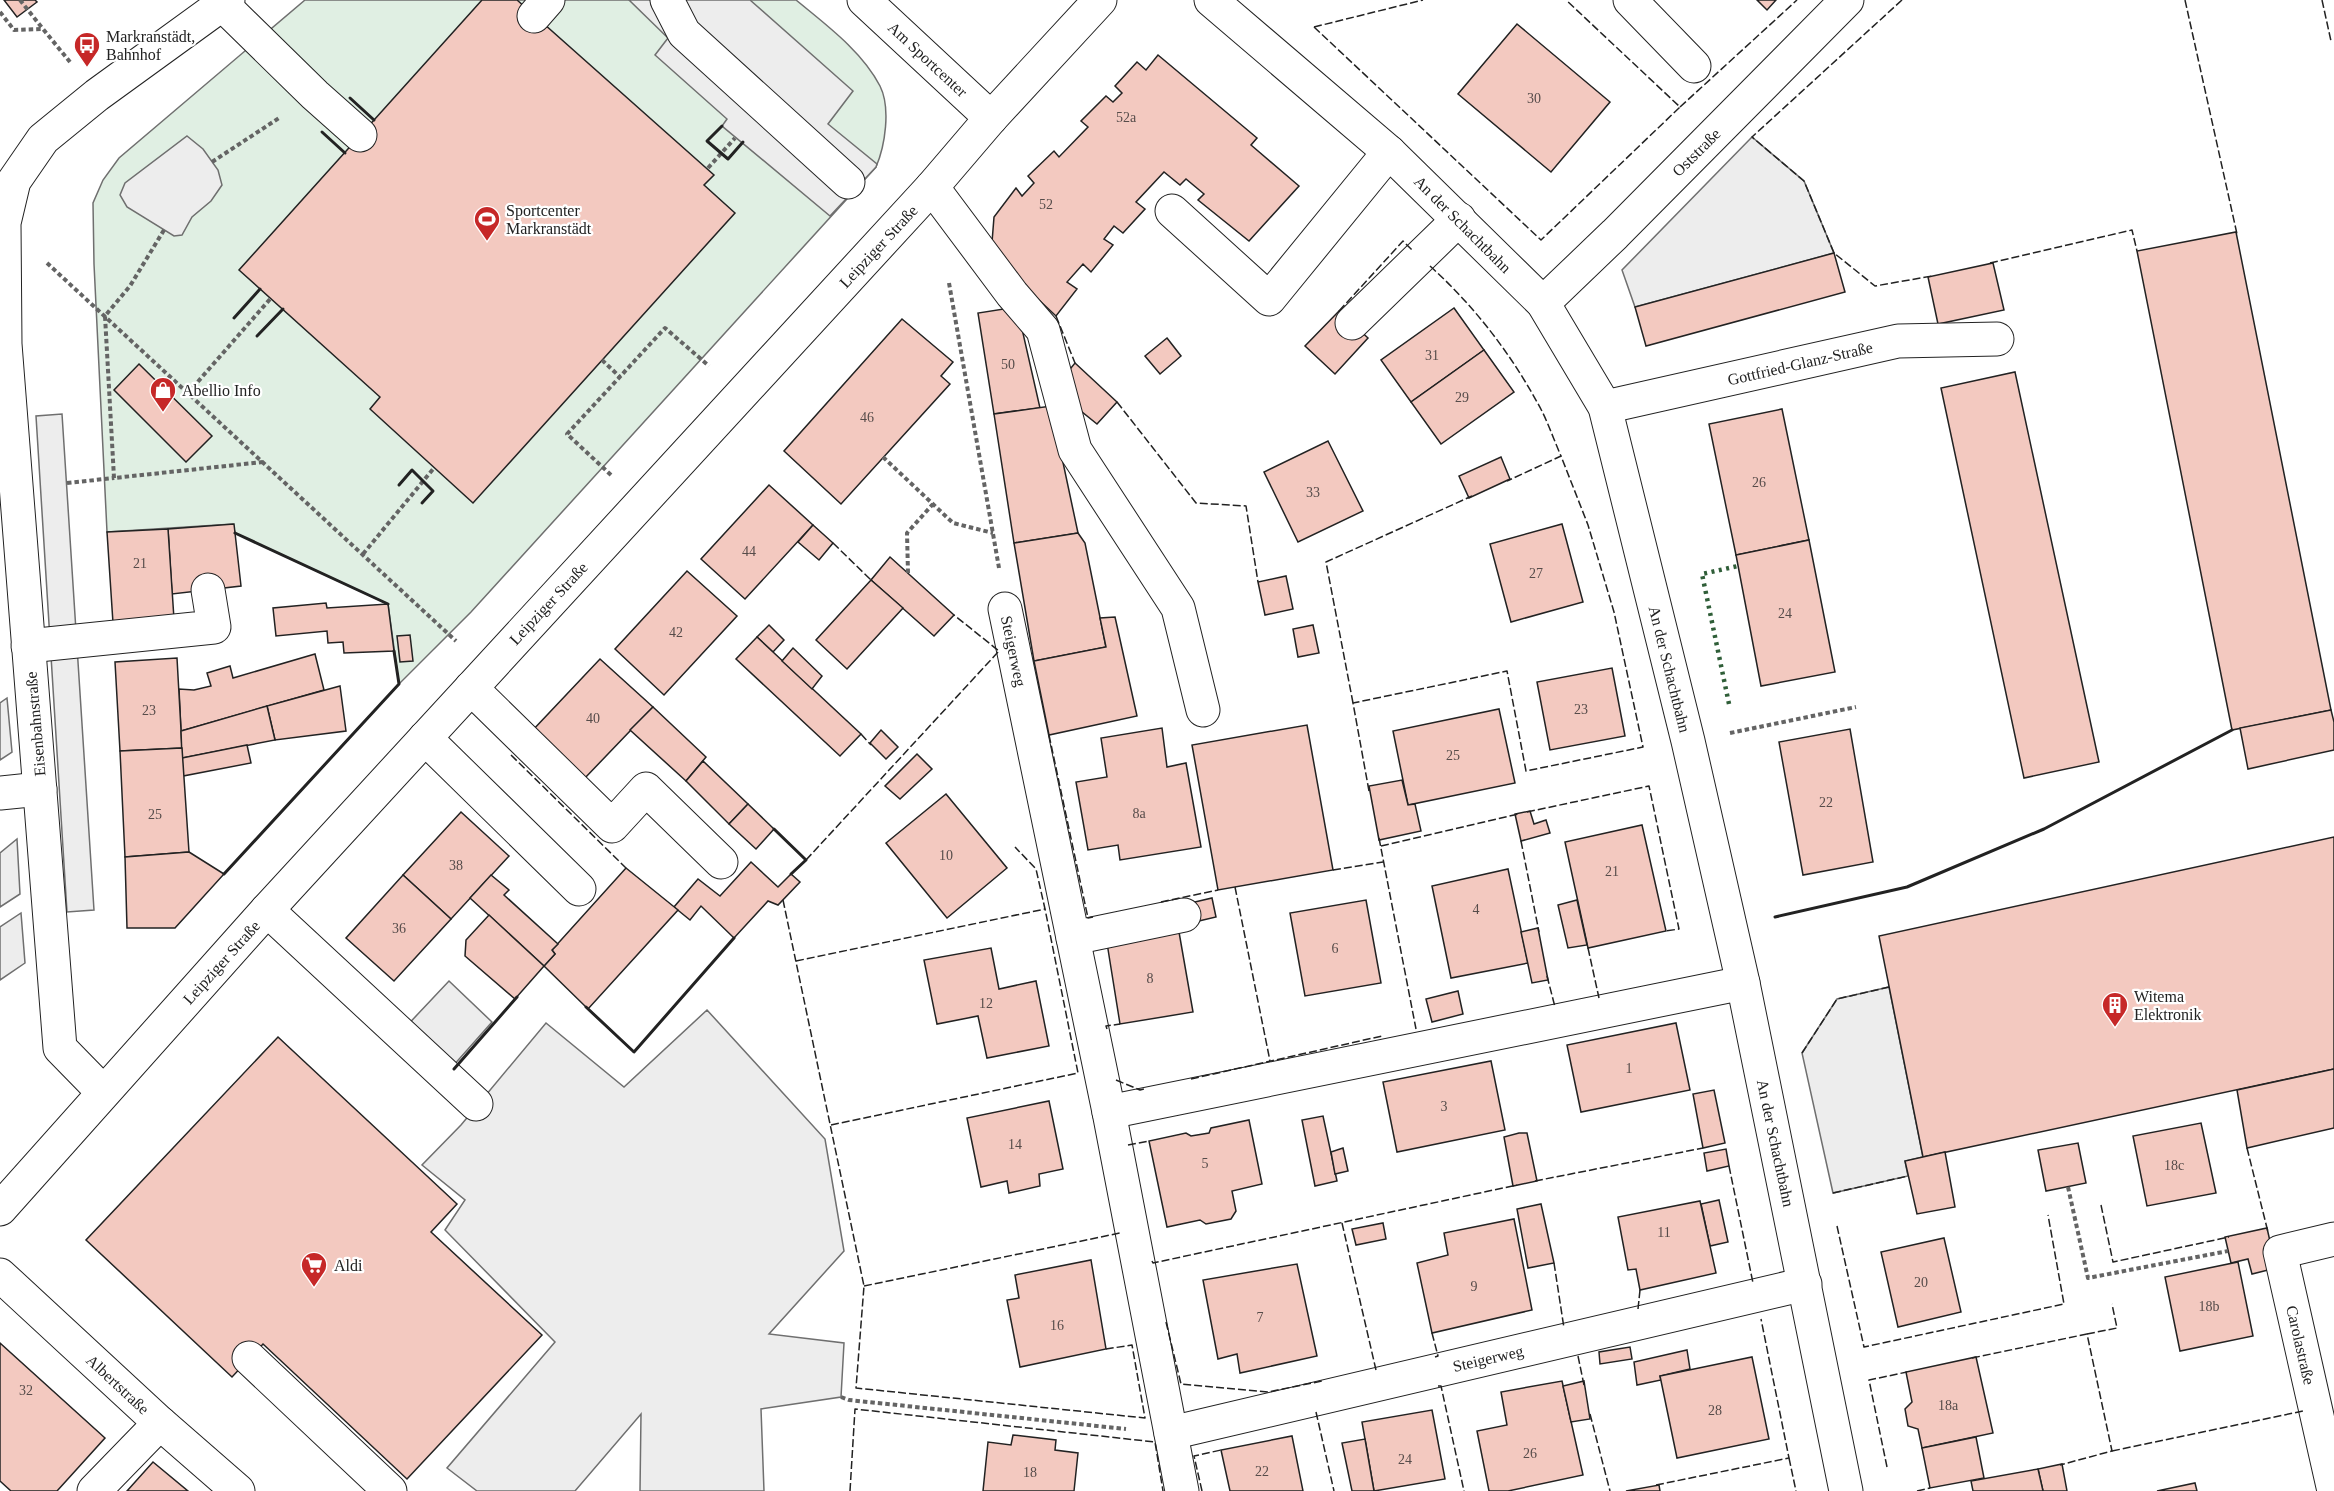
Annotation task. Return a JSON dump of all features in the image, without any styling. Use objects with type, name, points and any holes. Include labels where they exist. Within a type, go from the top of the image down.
[{"type":"street","points":[[667,0],[684,33],[848,182]]},
{"type":"street","name":"Am Sportcenter","points":[[864,0],[991,118]]},
{"type":"street","name":"Leipziger Straße","points":[[0,1209],[267,910],[932,187],[991,118],[1100,0]]},
{"type":"street","name":"An der Schachtbahn","points":[[1211,0],[1389,152],[1543,303],[1605,407],[1688,741],[1743,983],[1846,1491]]},
{"type":"street","points":[[1630,0],[1694,66]]},
{"type":"street","name":"Oststraße","points":[[1543,303],[1615,234],[1847,0]]},
{"type":"street","points":[[3,345],[1,222],[14,181],[43,139],[97,95],[225,2],[315,95],[360,135]]},
{"type":"street","points":[[1172,211],[1269,299],[1389,152]]},
{"type":"street","points":[[932,187],[1012,294],[1043,330],[1075,450],[1178,608],[1203,710]]},
{"type":"street","points":[[1352,323],[1459,219]]},
{"type":"street","name":"Gottfried-Glanz-Straße","points":[[1605,407],[1898,341],[1997,339]]},
{"type":"street","name":"Eisenbahnstraße","points":[[3,345],[60,1048],[103,1092]]},
{"type":"street","points":[[28,646],[214,627],[208,590]]},
{"type":"street","name":"Steigerweg","points":[[1005,609],[1109,1112],[1182,1491]]},
{"type":"street","points":[[479,679],[612,826],[646,789],[721,862]]},
{"type":"street","points":[[425,738],[579,889]]},
{"type":"street","points":[[0,793],[40,789]]},
{"type":"street","points":[[267,910],[476,1104]]},
{"type":"street","points":[[1073,938],[1184,915]]},
{"type":"street","points":[[1109,1112],[1743,983]]},
{"type":"street","name":"Carolastraße","points":[[2334,1239],[2280,1252],[2334,1491]]},
{"type":"street","name":"Albertstraße","points":[[0,1275],[160,1423],[238,1491]]},
{"type":"street","name":"Steigerweg","points":[[1171,1433],[1805,1284]]},
{"type":"street","points":[[249,1358],[390,1491]]},
{"type":"street","points":[[94,1491],[160,1423]]},
{"type":"path","points":[[20,0],[97,95]]},
{"type":"path","points":[[0,12],[14,30],[43,29]]},
{"type":"path","points":[[212,162],[315,95]]},
{"type":"path","points":[[1,222],[363,554],[479,679]]},
{"type":"path","points":[[114,478],[105,316],[130,286],[164,230]]},
{"type":"path","name":"Steigerweg","points":[[948,279],[1005,609]]},
{"type":"path","points":[[188,393],[271,298]]},
{"type":"path","points":[[602,467],[567,434],[665,328],[700,358]]},
{"type":"path","points":[[602,360],[620,377]]},
{"type":"path","points":[[883,457],[953,523],[993,532]]},
{"type":"path","points":[[67,483],[263,462]]},
{"type":"path","points":[[363,554],[434,468]]},
{"type":"path","points":[[908,573],[907,533],[933,504]]},
{"type":"path","points":[[1688,741],[1856,707]]},
{"type":"path","points":[[2068,1186],[2088,1278],[2228,1251]]},
{"type":"path","points":[[841,1397],[849,1401],[1171,1433]]},
{"type":"green space","points":[[305,0],[796,0],[842,39],[863,61],[880,86],[885,105],[884,138],[876,167],[471,612],[399,684],[388,604],[235,533],[233,524],[107,532],[93,203],[103,180],[119,158]]},
{"type":"shaded area","points":[[629,0],[750,0],[853,91],[828,124],[877,164],[876,167],[830,216],[722,126],[727,119],[655,55],[668,38]]},
{"type":"shaded area","points":[[187,136],[203,149],[218,170],[222,185],[211,201],[192,217],[182,235],[174,236],[127,207],[120,195],[125,183]]},
{"type":"shaded area","points":[[1752,137],[1804,181],[1834,253],[1635,307],[1622,270]]},
{"type":"shaded area","points":[[62,414],[94,910],[67,912],[36,416]]},
{"type":"shaded area","points":[[7,698],[12,752],[0,760],[0,703]]},
{"type":"shaded area","points":[[17,839],[20,894],[0,907],[0,853]]},
{"type":"shaded area","points":[[21,913],[25,963],[0,980],[0,927]]},
{"type":"shaded area","points":[[449,981],[492,1022],[445,1075],[400,1033]]},
{"type":"shaded area","points":[[1889,987],[1923,1157],[1905,1161],[1908,1176],[1833,1193],[1802,1053],[1837,999]]},
{"type":"shaded area","points":[[707,1010],[825,1139],[844,1251],[769,1334],[844,1343],[841,1397],[761,1409],[764,1491],[640,1491],[641,1414],[575,1491],[477,1491],[447,1468],[555,1342],[445,1230],[465,1200],[422,1165],[461,1125],[546,1023],[624,1087]]},
{"type":"building","points":[[4,0],[35,0],[37,2],[17,17]]},
{"type":"building","name":"Sportcenter Markranstädt","points":[[482,0],[517,0],[714,175],[704,185],[735,213],[473,503],[370,409],[380,397],[239,270]]},
{"type":"building","points":[[1757,0],[1776,0],[1767,10]]},
{"type":"building","points":[[1517,24],[1610,102],[1551,172],[1458,94]]},
{"type":"building","points":[[1158,55],[1257,138],[1251,145],[1299,186],[1249,241],[1198,200],[1204,194],[1186,179],[1180,185],[1164,172],[1136,202],[1145,209],[1123,233],[1114,226],[1104,239],[1113,245],[1091,272],[1083,264],[1067,282],[1077,289],[1056,316],[991,255],[994,217],[1016,188],[1022,196],[1034,183],[1028,176],[1054,151],[1059,157],[1088,127],[1081,121],[1106,96],[1113,102],[1122,93],[1115,86],[1137,62],[1146,70]]},
{"type":"building","points":[[2236,232],[2331,710],[2232,730],[2137,251]]},
{"type":"building","points":[[1834,253],[1845,292],[1646,346],[1635,307]]},
{"type":"building","points":[[1993,263],[2004,310],[1938,324],[1928,277]]},
{"type":"building","points":[[1010,308],[1020,320],[1040,408],[994,414],[978,313]]},
{"type":"building","points":[[1454,308],[1484,350],[1411,402],[1381,360]]},
{"type":"building","points":[[1339,311],[1368,338],[1335,374],[1305,346]]},
{"type":"building","points":[[902,319],[953,362],[941,376],[950,384],[841,504],[784,451]]},
{"type":"building","points":[[1167,338],[1181,356],[1160,374],[1145,356]]},
{"type":"building","points":[[1484,350],[1514,392],[1441,444],[1411,402]]},
{"type":"building","points":[[1075,363],[1117,402],[1097,424],[1071,403],[1062,379]]},
{"type":"building","name":"Abellio Info","points":[[139,364],[212,436],[186,462],[114,390]]},
{"type":"building","points":[[2015,372],[2099,762],[2024,778],[1941,388]]},
{"type":"building","points":[[1051,406],[1078,533],[1014,543],[994,414]]},
{"type":"building","points":[[1782,409],[1809,540],[1736,555],[1709,424]]},
{"type":"building","points":[[1328,441],[1363,511],[1298,542],[1264,472]]},
{"type":"building","points":[[1501,457],[1510,479],[1469,498],[1459,476]]},
{"type":"building","points":[[769,485],[813,525],[745,599],[701,559]]},
{"type":"building","points":[[234,524],[241,586],[172,594],[168,529]]},
{"type":"building","points":[[1562,524],[1583,602],[1511,622],[1490,544]]},
{"type":"building","points":[[813,525],[833,543],[819,560],[798,542]]},
{"type":"building","points":[[168,529],[174,619],[113,623],[107,532]]},
{"type":"building","points":[[1078,533],[1085,543],[1106,647],[1034,661],[1014,543]]},
{"type":"building","points":[[1809,540],[1835,672],[1761,686],[1736,555]]},
{"type":"building","points":[[890,557],[954,615],[934,636],[871,580]]},
{"type":"building","points":[[687,571],[737,616],[664,695],[615,649]]},
{"type":"building","points":[[1286,576],[1293,609],[1265,615],[1258,582]]},
{"type":"building","points":[[871,580],[903,608],[847,669],[816,640]]},
{"type":"building","points":[[326,603],[327,608],[388,604],[394,651],[344,653],[343,642],[328,643],[327,631],[276,636],[273,608]]},
{"type":"building","points":[[1115,617],[1137,716],[1049,735],[1034,661],[1106,647],[1100,618]]},
{"type":"building","points":[[769,625],[784,640],[773,652],[757,637]]},
{"type":"building","points":[[1313,625],[1319,653],[1298,657],[1293,629]]},
{"type":"building","points":[[410,635],[413,661],[400,662],[397,636]]},
{"type":"building","points":[[757,637],[861,734],[840,756],[736,659]]},
{"type":"building","points":[[793,648],[822,676],[812,689],[782,661]]},
{"type":"building","points":[[315,654],[324,690],[181,731],[179,689],[194,690],[211,686],[207,673],[230,666],[233,678]]},
{"type":"building","points":[[177,658],[182,748],[120,751],[115,662]]},
{"type":"building","points":[[600,659],[653,707],[584,779],[532,731]]},
{"type":"building","points":[[1612,668],[1625,736],[1550,750],[1537,682]]},
{"type":"building","points":[[340,686],[346,731],[275,740],[267,706]]},
{"type":"building","points":[[267,706],[275,740],[182,758],[181,731]]},
{"type":"building","points":[[653,707],[706,757],[686,781],[630,730]]},
{"type":"building","points":[[1499,709],[1515,783],[1408,805],[1393,731]]},
{"type":"building","points":[[2331,710],[2334,722],[2334,750],[2248,769],[2240,728]]},
{"type":"building","points":[[1307,725],[1333,870],[1218,890],[1192,745]]},
{"type":"building","points":[[1162,728],[1167,767],[1186,763],[1201,847],[1120,860],[1118,845],[1088,850],[1076,782],[1107,777],[1101,738]]},
{"type":"building","points":[[1850,729],[1873,862],[1803,875],[1779,742]]},
{"type":"building","points":[[881,730],[898,747],[886,759],[870,743]]},
{"type":"building","points":[[247,745],[251,763],[183,776],[182,758]]},
{"type":"building","points":[[182,748],[189,852],[125,857],[120,751]]},
{"type":"building","points":[[917,754],[932,769],[900,799],[885,786]]},
{"type":"building","points":[[703,761],[748,804],[729,824],[686,781]]},
{"type":"building","points":[[1402,780],[1408,805],[1415,804],[1421,831],[1379,840],[1369,786]]},
{"type":"building","points":[[946,794],[1007,868],[947,918],[886,843]]},
{"type":"building","points":[[748,804],[774,829],[756,849],[729,824]]},
{"type":"building","points":[[1530,811],[1534,824],[1546,820],[1550,833],[1521,841],[1515,814]]},
{"type":"building","points":[[461,812],[509,856],[451,919],[403,875]]},
{"type":"building","points":[[1642,825],[1666,931],[1588,948],[1565,842]]},
{"type":"building","name":"Witema Elektronik","points":[[2334,837],[2334,1069],[1923,1157],[1879,936]]},
{"type":"building","points":[[189,852],[224,874],[175,928],[127,928],[125,857]]},
{"type":"building","points":[[751,862],[778,887],[791,874],[800,882],[778,905],[768,901],[734,938],[701,906],[690,920],[674,907],[698,879],[720,896]]},
{"type":"building","points":[[626,868],[678,910],[588,1009],[544,966],[555,954],[552,950]]},
{"type":"building","points":[[1508,869],[1528,963],[1451,978],[1432,886]]},
{"type":"building","points":[[403,875],[451,919],[394,981],[346,938]]},
{"type":"building","points":[[491,875],[509,890],[504,895],[558,944],[552,950],[555,954],[544,966],[470,898]]},
{"type":"building","points":[[1212,898],[1216,917],[1186,924],[1182,905]]},
{"type":"building","points":[[1366,900],[1381,983],[1305,996],[1290,913]]},
{"type":"building","points":[[1577,900],[1587,945],[1568,948],[1558,905]]},
{"type":"building","points":[[489,915],[544,966],[515,999],[465,956],[466,940]]},
{"type":"building","points":[[1538,928],[1548,980],[1532,983],[1521,932]]},
{"type":"building","points":[[1179,932],[1193,1012],[1120,1024],[1107,943]]},
{"type":"building","points":[[991,948],[999,989],[1036,981],[1049,1046],[987,1058],[978,1016],[937,1024],[924,960]]},
{"type":"building","points":[[1458,991],[1463,1014],[1432,1022],[1426,999]]},
{"type":"building","points":[[1676,1023],[1690,1090],[1581,1112],[1567,1045]]},
{"type":"building","name":"Aldi","points":[[278,1037],[457,1204],[431,1232],[542,1335],[407,1479],[263,1344],[232,1377],[86,1240]]},
{"type":"building","points":[[1491,1061],[1505,1130],[1397,1152],[1383,1082]]},
{"type":"building","points":[[2334,1069],[2334,1128],[2247,1148],[2237,1090]]},
{"type":"building","points":[[1714,1090],[1725,1143],[1703,1148],[1693,1094]]},
{"type":"building","points":[[1049,1101],[1063,1169],[1039,1174],[1040,1186],[1009,1193],[1007,1181],[981,1187],[967,1118]]},
{"type":"building","points":[[1323,1116],[1337,1181],[1315,1186],[1302,1120]]},
{"type":"building","points":[[1249,1120],[1262,1184],[1232,1191],[1236,1211],[1231,1219],[1206,1224],[1200,1220],[1167,1227],[1149,1141],[1186,1133],[1191,1136],[1209,1133],[1211,1128]]},
{"type":"building","points":[[2201,1123],[2216,1193],[2147,1206],[2133,1136]]},
{"type":"building","points":[[1527,1133],[1537,1181],[1513,1186],[1504,1137]]},
{"type":"building","points":[[2078,1143],[2086,1183],[2046,1191],[2038,1150]]},
{"type":"building","points":[[1343,1148],[1348,1171],[1335,1174],[1331,1152]]},
{"type":"building","points":[[1726,1149],[1729,1166],[1707,1171],[1704,1153]]},
{"type":"building","points":[[1945,1152],[1955,1207],[1917,1214],[1905,1161]]},
{"type":"building","points":[[1719,1200],[1728,1242],[1710,1246],[1701,1204]]},
{"type":"building","points":[[1700,1201],[1716,1273],[1640,1290],[1636,1269],[1628,1270],[1618,1217]]},
{"type":"building","points":[[1541,1204],[1554,1263],[1528,1268],[1517,1209]]},
{"type":"building","points":[[1514,1219],[1532,1310],[1432,1333],[1417,1263],[1448,1255],[1444,1233]]},
{"type":"building","points":[[1383,1223],[1386,1239],[1356,1245],[1352,1229]]},
{"type":"building","points":[[2267,1228],[2276,1268],[2252,1274],[2248,1259],[2231,1263],[2225,1237]]},
{"type":"building","points":[[1944,1238],[1961,1312],[1898,1327],[1881,1252]]},
{"type":"building","points":[[1091,1260],[1106,1349],[1020,1367],[1007,1300],[1019,1298],[1015,1275]]},
{"type":"building","points":[[2238,1262],[2253,1336],[2180,1351],[2165,1277]]},
{"type":"building","points":[[1297,1264],[1317,1356],[1240,1373],[1237,1354],[1218,1359],[1203,1280]]},
{"type":"building","points":[[0,1343],[105,1438],[57,1491],[11,1491],[0,1481]]},
{"type":"building","points":[[1630,1347],[1632,1359],[1600,1364],[1599,1352]]},
{"type":"building","points":[[1687,1350],[1690,1369],[1660,1376],[1661,1380],[1637,1385],[1634,1362]]},
{"type":"building","points":[[1752,1357],[1769,1439],[1677,1458],[1660,1376]]},
{"type":"building","points":[[1976,1357],[1993,1433],[1922,1448],[1918,1429],[1908,1426],[1905,1409],[1912,1402],[1906,1372]]},
{"type":"building","points":[[1562,1381],[1583,1475],[1508,1491],[1489,1491],[1477,1431],[1507,1425],[1501,1392]]},
{"type":"building","points":[[1584,1381],[1590,1419],[1571,1422],[1563,1386]]},
{"type":"building","points":[[1432,1410],[1445,1479],[1374,1491],[1362,1422]]},
{"type":"building","points":[[1013,1435],[1056,1440],[1055,1450],[1078,1453],[1074,1491],[983,1491],[988,1442],[1011,1445]]},
{"type":"building","points":[[1292,1436],[1303,1491],[1230,1491],[1221,1450]]},
{"type":"building","points":[[1976,1437],[1984,1478],[1930,1488],[1922,1448]]},
{"type":"building","points":[[1365,1439],[1374,1491],[1352,1491],[1342,1443]]},
{"type":"building","points":[[153,1462],[188,1491],[127,1491]]},
{"type":"building","points":[[2062,1464],[2067,1491],[2043,1491],[2038,1469]]},
{"type":"building","points":[[2038,1469],[2043,1491],[1973,1491],[1971,1481]]},
{"type":"building","points":[[2195,1483],[2197,1491],[2157,1491]]},
{"type":"building","points":[[1659,1485],[1660,1491],[1626,1491]]},
{"type":"hedge","points":[[1729,704],[1702,574],[1738,566]]},
{"type":"fence","points":[[1314,27],[1423,0]]},
{"type":"fence","points":[[1314,27],[1541,240],[1680,107],[1566,0]]},
{"type":"fence","points":[[1680,107],[1797,0]]},
{"type":"fence","points":[[1902,0],[1752,137],[1804,181],[1834,253],[1875,286],[1932,276]]},
{"type":"fence","points":[[2185,0],[2237,234]]},
{"type":"fence","points":[[2322,0],[2331,41]]},
{"type":"fence","points":[[1990,263],[2132,230],[2137,251]]},
{"type":"fence","points":[[1339,311],[1403,241],[1412,250]]},
{"type":"fence","points":[[1430,266],[1475,313],[1515,365],[1541,408],[1561,456]]},
{"type":"fence","points":[[1056,316],[1075,363]]},
{"type":"fence","points":[[1117,402],[1196,503],[1246,506],[1258,582]]},
{"type":"fence","points":[[1369,791],[1353,703],[1507,671],[1526,771],[1643,747],[1614,612],[1588,525],[1561,456],[1507,481]]},
{"type":"fence","points":[[1353,703],[1326,562],[1472,496]]},
{"type":"fence","points":[[833,543],[871,580]]},
{"type":"fence","points":[[806,860],[999,651],[954,615]]},
{"type":"fence","points":[[861,734],[871,745]]},
{"type":"fence","points":[[1049,735],[1088,918],[1093,917]]},
{"type":"fence","points":[[511,755],[626,868]]},
{"type":"fence","points":[[1527,812],[1649,786],[1679,929],[1666,931]]},
{"type":"fence","points":[[1381,846],[1518,814]]},
{"type":"fence","points":[[1379,838],[1416,1029]]},
{"type":"fence","points":[[1521,841],[1539,932]]},
{"type":"fence","points":[[796,961],[1045,909],[1036,869],[1015,847]]},
{"type":"fence","points":[[1333,870],[1383,862]]},
{"type":"fence","points":[[1235,887],[1270,1061]]},
{"type":"fence","points":[[1161,902],[1218,890]]},
{"type":"fence","points":[[783,900],[864,1286],[856,1388],[1145,1418],[1132,1345],[1106,1349]]},
{"type":"fence","points":[[831,1125],[1078,1073],[1045,909]]},
{"type":"fence","points":[[1588,948],[1599,998]]},
{"type":"fence","points":[[1547,976],[1555,1007]]},
{"type":"fence","points":[[1802,1053],[1837,999],[1889,987]]},
{"type":"fence","points":[[1107,1029],[1106,1026],[1120,1024]]},
{"type":"fence","points":[[1191,1079],[1382,1036]]},
{"type":"fence","points":[[1116,1080],[1140,1090],[1144,1089]]},
{"type":"fence","points":[[1128,1145],[1149,1141]]},
{"type":"fence","points":[[1535,1181],[1703,1148]]},
{"type":"fence","points":[[2247,1148],[2268,1232]]},
{"type":"fence","points":[[1729,1166],[1753,1283]]},
{"type":"fence","points":[[1833,1193],[1908,1176]]},
{"type":"fence","points":[[1152,1261],[1153,1263],[1517,1185]]},
{"type":"fence","points":[[2101,1205],[2113,1262],[2229,1237]]},
{"type":"fence","points":[[1837,1226],[1864,1347],[2064,1304],[2048,1215]]},
{"type":"fence","points":[[1342,1223],[1376,1370]]},
{"type":"fence","points":[[864,1286],[1120,1233]]},
{"type":"fence","points":[[1554,1263],[1564,1328]]},
{"type":"fence","points":[[1638,1309],[1640,1290]]},
{"type":"fence","points":[[2087,1334],[2117,1328],[2112,1304]]},
{"type":"fence","points":[[1656,1485],[1789,1458],[1761,1319]]},
{"type":"fence","points":[[1166,1322],[1181,1384],[1268,1392],[1322,1381]]},
{"type":"fence","points":[[1432,1333],[1438,1356],[1435,1357]]},
{"type":"fence","points":[[1972,1358],[2087,1334],[2112,1451],[2060,1465]]},
{"type":"fence","points":[[1578,1356],[1584,1385]]},
{"type":"fence","points":[[1887,1467],[1869,1380],[1907,1372]]},
{"type":"fence","points":[[1438,1386],[1441,1386],[1464,1491]]},
{"type":"fence","points":[[850,1491],[855,1409],[1155,1442],[1163,1491]]},
{"type":"fence","points":[[2112,1451],[2303,1411]]},
{"type":"fence","points":[[1316,1412],[1334,1491]]},
{"type":"fence","points":[[1590,1414],[1610,1491]]},
{"type":"fence","points":[[1202,1491],[1194,1456],[1221,1450]]},
{"type":"fence","points":[[1789,1458],[1796,1491]]},
{"type":"fence","points":[[1917,1491],[1930,1488]]},
{"type":"wall","points":[[350,98],[374,120]]},
{"type":"wall","points":[[722,126],[707,141],[728,159],[743,142]]},
{"type":"wall","points":[[322,132],[345,153]]},
{"type":"wall","points":[[234,318],[260,289]]},
{"type":"wall","points":[[257,336],[283,309]]},
{"type":"wall","points":[[399,485],[412,470],[433,491],[422,503]]},
{"type":"wall","points":[[235,533],[388,604]]},
{"type":"wall","points":[[224,874],[399,684],[394,651]]},
{"type":"wall","points":[[1775,917],[1907,887],[2044,829],[2232,730]]},
{"type":"wall","points":[[774,829],[806,860],[791,874]]},
{"type":"wall","points":[[586,1007],[634,1052],[734,938]]},
{"type":"wall","points":[[454,1069],[517,997]]},
{"type":"place","name":"Markranstädt, Bahnhof","points":[[87,68]]},
{"type":"place","name":"Sportcenter Markranstädt","points":[[487,242]]},
{"type":"place","name":"Abellio Info","points":[[163,413]]},
{"type":"place","name":"Witema Elektronik","points":[[2115,1028]]},
{"type":"place","name":"Aldi","points":[[314,1288]]}]
